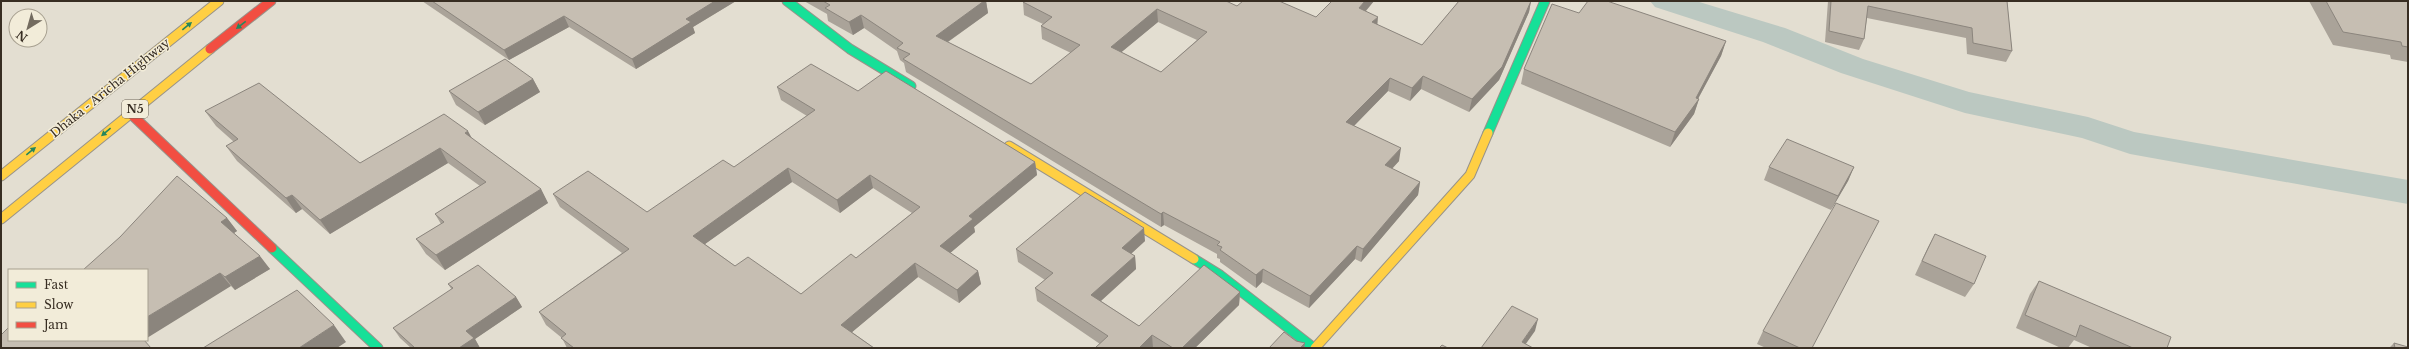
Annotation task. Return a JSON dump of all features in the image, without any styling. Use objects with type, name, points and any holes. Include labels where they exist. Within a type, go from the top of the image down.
[{"type":"main road","name":"Dhaka - Aricha Highway","points":[[1,176],[219,1]]},
{"type":"main road","name":"N5","points":[[1,219],[130,113],[271,1]]},
{"type":"main road","points":[[787,1],[850,49],[917,90]]},
{"type":"main road","points":[[998,139],[1220,275],[1315,348],[1470,175],[1545,1]]},
{"type":"main road","points":[[130,113],[378,348]]},
{"type":"building","points":[[432,1],[715,1],[686,19],[691,22],[632,59],[564,16],[504,50]]},
{"type":"building","points":[[823,1],[984,1],[936,36],[1031,84],[1080,45],[1041,26],[1052,17],[1023,2],[1025,1],[1226,1],[1237,6],[1243,1],[1279,1],[1316,17],[1332,1],[1365,1],[1359,8],[1378,17],[1372,22],[1422,45],[1459,1],[1531,1],[1502,67],[1472,99],[1423,76],[1412,88],[1390,78],[1346,122],[1401,148],[1385,165],[1420,182],[1363,249],[1357,246],[1310,296],[1263,269],[1256,275],[1220,250],[1222,247],[1217,245],[1220,242],[1163,212],[1161,214],[903,59],[910,54],[897,48],[903,43],[861,15],[849,22],[825,8],[830,5]],"holes":[[[1157,9],[1207,32],[1161,72],[1111,47]]]},
{"type":"building","points":[[1588,1],[1607,1],[1726,41],[1696,98],[1699,99],[1675,132],[1524,69],[1552,4],[1579,13]]},
{"type":"building","points":[[1831,1],[2007,1],[2012,51],[1973,43],[1972,28],[1868,6],[1864,39],[1829,31]]},
{"type":"building","points":[[2326,1],[2408,1],[2408,47],[2402,46],[2401,42],[2343,32]]},
{"type":"building","points":[[505,59],[533,79],[478,112],[449,91]]},
{"type":"building","points":[[811,64],[858,91],[886,71],[1035,162],[969,216],[973,219],[940,246],[978,271],[957,290],[915,263],[841,325],[874,348],[574,348],[561,338],[566,334],[539,312],[629,249],[553,194],[588,171],[647,212],[723,160],[734,167],[815,110],[777,87]],"holes":[[[788,168],[837,200],[870,175],[920,207],[856,258],[851,254],[801,294],[748,257],[735,266],[693,236]]]},
{"type":"building","points":[[259,83],[360,163],[444,114],[468,131],[465,133],[541,189],[436,255],[416,239],[444,222],[435,214],[486,182],[440,148],[320,220],[292,195],[286,198],[226,146],[238,139],[205,111]]},
{"type":"building","points":[[1787,139],[1854,167],[1838,196],[1769,167]]},
{"type":"building","points":[[177,176],[227,218],[221,222],[260,256],[225,277],[220,273],[148,316],[148,269],[84,269],[120,237]]},
{"type":"building","points":[[1085,192],[1144,228],[1122,248],[1135,256],[1091,295],[1139,326],[1204,265],[1240,292],[1182,348],[1173,348],[1152,335],[1139,348],[1095,348],[1108,336],[1035,288],[1053,273],[1016,249]]},
{"type":"building","points":[[1836,203],[1879,221],[1812,348],[1800,348],[1763,331]]},
{"type":"building","points":[[1935,234],[1986,256],[1974,284],[1922,261]]},
{"type":"building","points":[[478,265],[516,297],[466,331],[474,338],[459,348],[415,348],[393,328],[453,288],[448,284]]},
{"type":"building","points":[[2039,281],[2171,337],[2167,348],[2133,348],[2080,325],[2076,337],[2025,315]]},
{"type":"building","points":[[297,290],[334,325],[299,348],[203,348]]},
{"type":"building","points":[[1512,306],[1538,319],[1522,342],[1533,348],[1481,348]]},
{"type":"building","points":[[8,328],[8,341],[145,341],[151,348],[1,348],[1,335]]},
{"type":"building","points":[[1284,332],[1296,341],[1305,343],[1300,348],[1269,348]]},
{"type":"building","points":[[2394,343],[2408,347],[2408,348],[2395,348]]},
{"type":"building","points":[[1442,345],[1448,348],[1439,348]]},
{"type":"waterway","points":[[1665,1],[1774,35],[1852,66],[1965,102],[2088,128],[2130,143],[2408,192]]},
{"type":"traffic: fast","points":[[787,1],[850,49],[911,86]]},
{"type":"traffic: fast","points":[[1488,133],[1545,1]]},
{"type":"traffic: fast","points":[[272,248],[378,348]]},
{"type":"traffic: fast","points":[[1194,259],[1220,275],[1314,348]]},
{"type":"traffic: slow","points":[[1,176],[219,1]]},
{"type":"traffic: slow","points":[[1,219],[210,49]]},
{"type":"traffic: slow","points":[[1315,348],[1470,175],[1488,133]]},
{"type":"traffic: slow","points":[[1009,146],[1194,259]]},
{"type":"traffic: jam","points":[[210,49],[271,1]]},
{"type":"traffic: jam","points":[[130,113],[272,248]]}]
